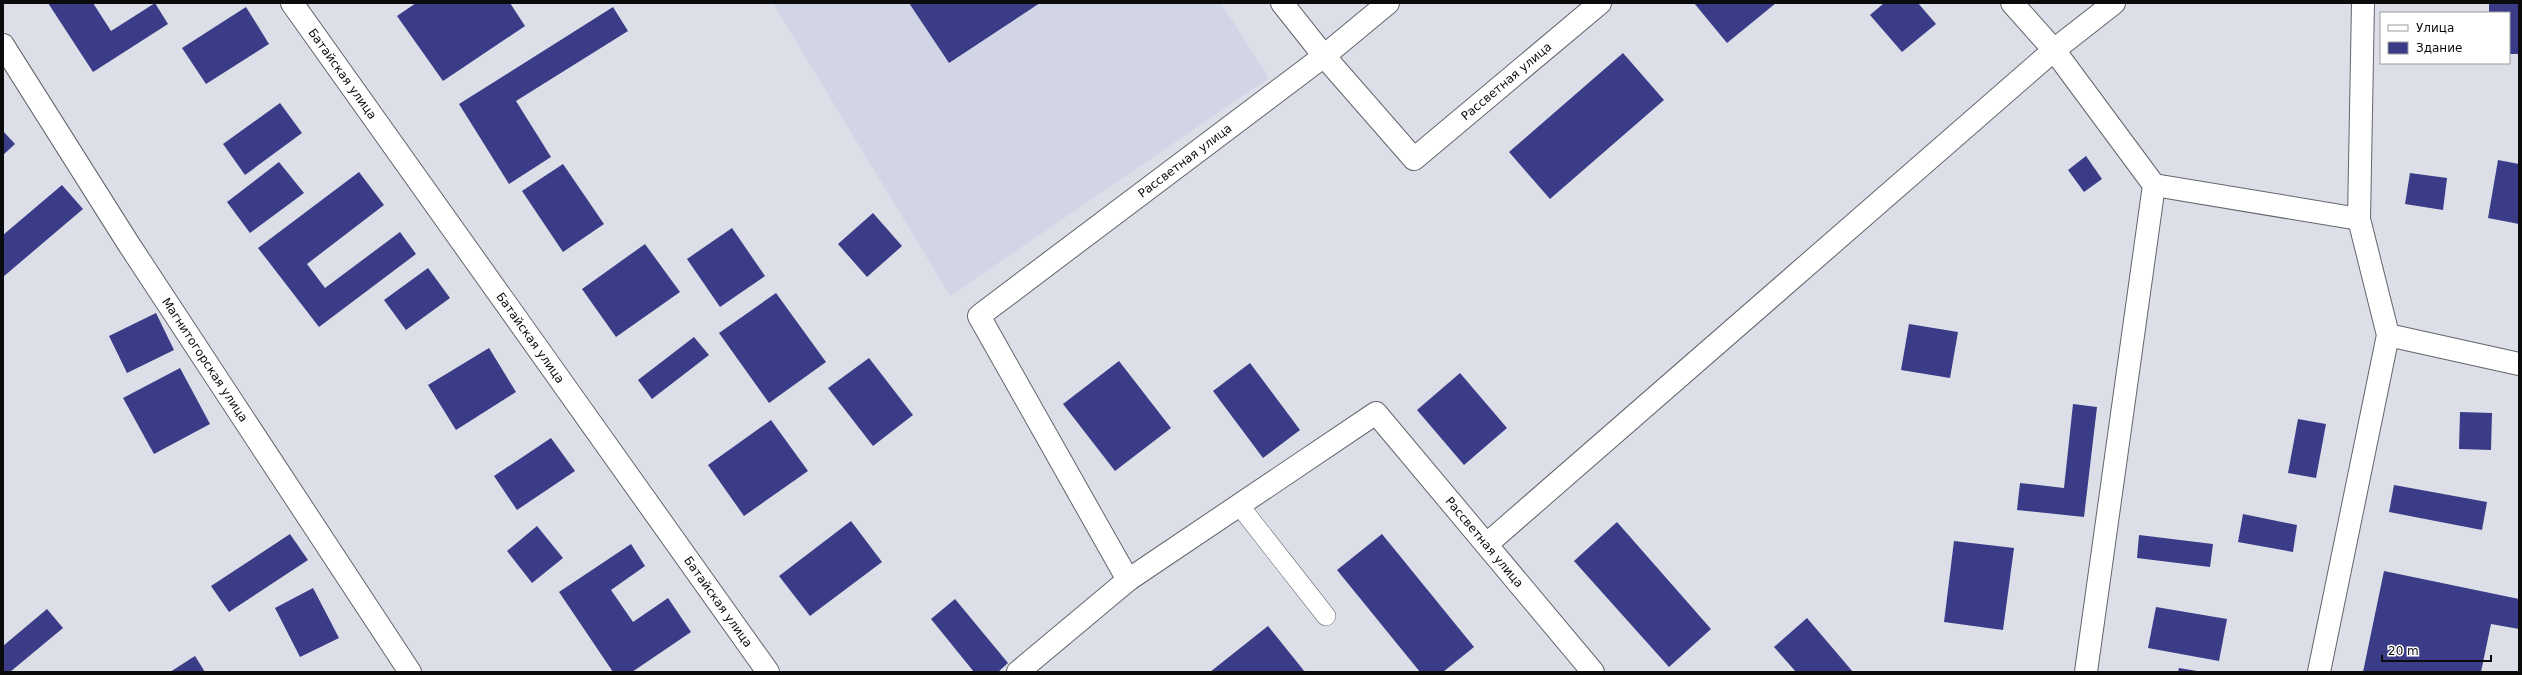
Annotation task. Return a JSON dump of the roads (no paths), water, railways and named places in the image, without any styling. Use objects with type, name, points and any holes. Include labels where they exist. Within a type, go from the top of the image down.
[{"type":"street","name":"Батайская улица","points":[[292,3],[768,672]]},
{"type":"street","points":[[1282,3],[1324,56]]},
{"type":"street","name":"Рассветная улица","points":[[1128,580],[979,316],[1324,56],[1388,3]]},
{"type":"street","name":"Рассветная улица","points":[[1324,56],[1414,159],[1600,3]]},
{"type":"street","points":[[2012,3],[2054,50],[2154,185],[2358,219]]},
{"type":"street","points":[[1487,544],[2054,50],[2114,3]]},
{"type":"street","points":[[2319,672],[2388,334],[2358,219],[2363,3]]},
{"type":"street","name":"Магнитогорская улица","points":[[3,45],[128,243],[410,672]]},
{"type":"street","points":[[2086,672],[2154,185]]},
{"type":"street","points":[[2388,334],[2519,364]]},
{"type":"street","name":"Рассветная улица","points":[[1239,505],[1376,413],[1593,672]]},
{"type":"street","points":[[1018,672],[1128,580],[1239,505]]},
{"type":"lane","points":[[1239,505],[1326,616]]}]
